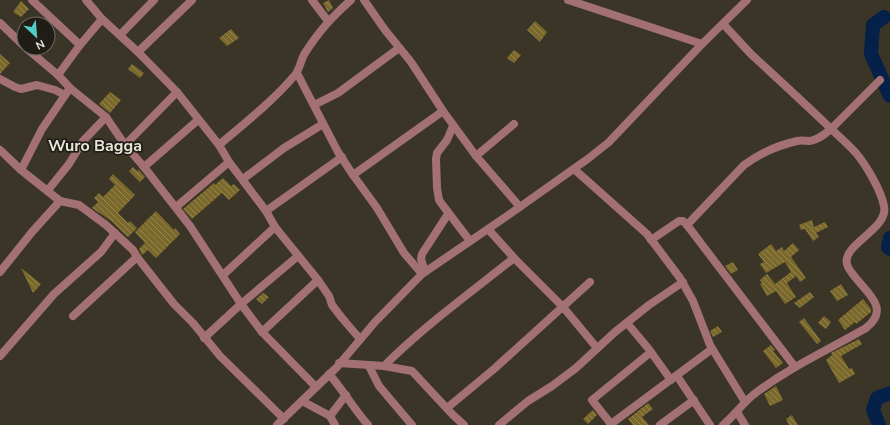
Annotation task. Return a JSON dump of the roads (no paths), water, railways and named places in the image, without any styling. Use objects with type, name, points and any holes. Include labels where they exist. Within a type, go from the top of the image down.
[{"type":"street","points":[[32,0],[80,44]]},
{"type":"street","points":[[120,35],[154,0]]},
{"type":"street","points":[[138,52],[192,0]]},
{"type":"street","points":[[312,0],[328,21]]},
{"type":"street","points":[[219,146],[271,101],[297,73],[302,57],[313,40],[328,21],[351,0]]},
{"type":"street","points":[[364,0],[385,30],[411,62],[443,111],[476,156],[520,207]]},
{"type":"street","points":[[568,0],[702,44]]},
{"type":"street","points":[[277,425],[329,374],[375,322],[424,273],[574,169],[609,142],[702,44],[747,0]]},
{"type":"street","points":[[90,1],[102,19],[138,52],[177,92],[243,179],[266,211],[275,227],[318,280],[329,296],[332,305],[360,339]]},
{"type":"street","points":[[58,75],[80,44],[102,19]]},
{"type":"street","points":[[0,23],[16,38]]},
{"type":"street","points":[[723,24],[751,54],[791,89],[856,153],[881,196],[884,207],[884,215],[877,225],[850,252],[846,260],[848,267],[878,308],[878,314],[874,322],[866,328],[794,367],[745,402],[723,425]]},
{"type":"street","points":[[314,106],[350,85],[399,48]]},
{"type":"street","points":[[36,56],[58,75],[70,88],[106,117],[125,145],[190,226],[241,304],[262,332],[316,387]]},
{"type":"street","points":[[297,73],[323,124],[352,175],[377,208],[408,258],[424,273]]},
{"type":"street","points":[[0,79],[21,89],[37,85],[55,90],[65,95]]},
{"type":"street","points":[[687,225],[744,165],[753,158],[796,141],[815,140],[831,129],[880,80]]},
{"type":"street","points":[[21,170],[42,129],[70,88]]},
{"type":"street","points":[[125,145],[177,92]]},
{"type":"street","points":[[352,175],[443,111]]},
{"type":"street","points":[[48,190],[69,164],[83,142],[106,117]]},
{"type":"street","points":[[144,167],[198,120]]},
{"type":"street","points":[[243,179],[284,148],[323,124]]},
{"type":"street","points":[[476,156],[514,124]]},
{"type":"street","points":[[454,126],[447,140],[437,153],[436,159],[439,200],[448,214],[470,241]]},
{"type":"street","points":[[0,150],[21,170],[60,201],[79,204],[115,233],[133,250],[174,304],[193,323],[230,368],[284,418]]},
{"type":"street","points":[[266,211],[342,157]]},
{"type":"street","points":[[176,207],[229,162]]},
{"type":"street","points":[[574,169],[651,240],[683,282],[693,301],[712,349],[745,402]]},
{"type":"street","points":[[2,266],[60,201]]},
{"type":"street","points":[[424,273],[421,259],[422,254],[448,214]]},
{"type":"street","points":[[651,240],[679,221],[683,221],[794,367]]},
{"type":"street","points":[[222,275],[275,227]]},
{"type":"street","points":[[488,229],[514,258],[564,306],[597,348]]},
{"type":"street","points":[[0,356],[50,299],[100,252],[115,233]]},
{"type":"street","points":[[204,338],[241,304],[298,256]]},
{"type":"street","points":[[73,316],[137,257]]},
{"type":"street","points":[[408,258],[421,259]]},
{"type":"street","points":[[384,366],[449,308],[514,258]]},
{"type":"street","points":[[262,332],[318,280]]},
{"type":"street","points":[[447,408],[494,369],[590,282]]},
{"type":"street","points":[[499,425],[528,401],[552,386],[576,368],[627,323],[683,282]]},
{"type":"street","points":[[627,323],[694,400],[710,425]]},
{"type":"street","points":[[651,352],[592,399],[592,402],[611,424],[712,349]]},
{"type":"street","points":[[339,363],[384,366],[412,371],[464,425]]},
{"type":"street","points":[[369,366],[379,386],[412,425]]},
{"type":"street","points":[[329,374],[346,395],[358,414],[368,425]]},
{"type":"street","points":[[330,416],[346,395]]},
{"type":"street","points":[[660,425],[694,400]]},
{"type":"street","points":[[302,401],[330,416],[335,425]]},
{"type":"street","points":[[737,412],[745,425]]},
{"type":"waterway","points":[[884,17],[873,25],[871,54],[890,96]]},
{"type":"waterway","points":[[890,238],[888,247],[890,249]]},
{"type":"waterway","points":[[879,425],[873,410],[877,398],[890,393]]},
{"type":"district","name":"Wuro Bagga","points":[[95,145]]}]
